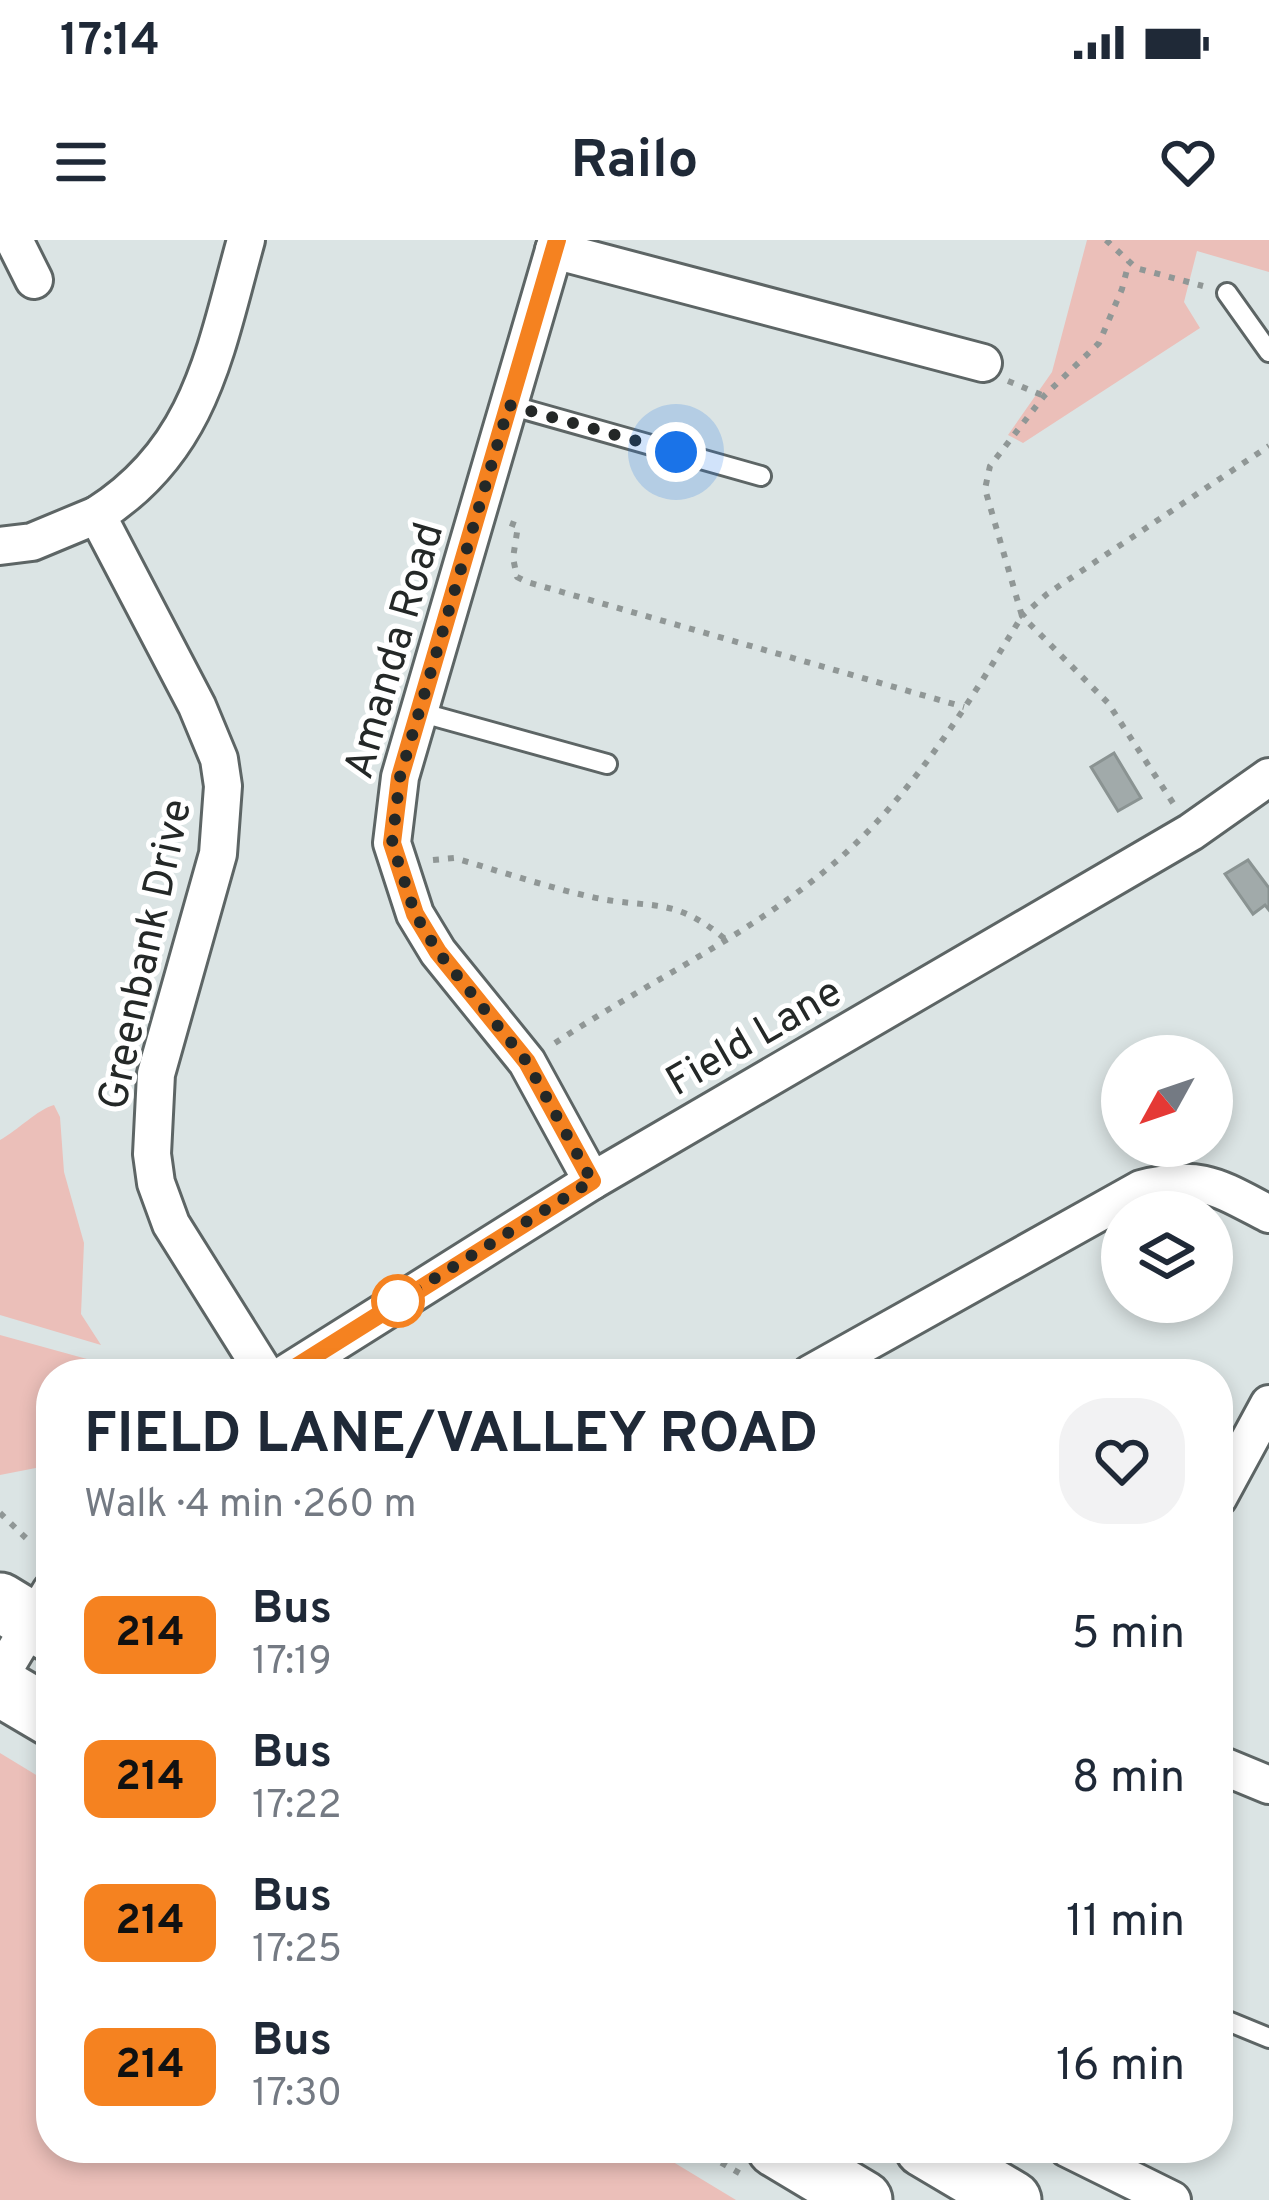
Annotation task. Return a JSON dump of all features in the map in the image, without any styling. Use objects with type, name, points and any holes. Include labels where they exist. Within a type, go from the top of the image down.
[{"type":"main road","points":[[0,1687],[36,1708]]},
{"type":"main road","points":[[801,2163],[863,2200]]},
{"type":"main road","points":[[949,2163],[1012,2200]]},
{"type":"street","points":[[0,546],[32,542],[97,515],[140,484],[169,451],[193,414],[212,364],[246,240]]},
{"type":"street","points":[[7,241],[34,280]]},
{"type":"street","points":[[555,245],[983,363]]},
{"type":"street","name":"Amanda Road","points":[[555,245],[419,712],[392,819],[392,843],[415,914],[438,952],[527,1062],[592,1181]]},
{"type":"street","name":"Greenbank Drive","points":[[97,515],[197,706],[219,759],[223,786],[218,854],[156,1075],[152,1154],[171,1224],[256,1359]]},
{"type":"street","name":"Field Lane","points":[[309,1359],[592,1181],[1191,832],[1269,777]]},
{"type":"street","points":[[837,1359],[1142,1189],[1177,1180],[1211,1184],[1269,1214]]},
{"type":"street","points":[[1233,1470],[1269,1404]]},
{"type":"street","points":[[0,1676],[34,1612]]},
{"type":"street","points":[[1233,1770],[1269,1785]]},
{"type":"street","points":[[1120,2163],[1172,2200]]},
{"type":"lane","points":[[1227,293],[1269,352]]},
{"type":"lane","points":[[509,405],[761,476]]},
{"type":"lane","points":[[419,712],[607,764]]},
{"type":"lane","points":[[1233,2023],[1269,2038]]},
{"type":"path","points":[[1106,240],[1136,268],[1227,293]]},
{"type":"path","points":[[1129,262],[1099,343],[1043,396],[990,466],[985,489],[1022,616],[1108,703],[1191,832]]},
{"type":"path","points":[[527,1062],[828,869],[884,812],[964,707],[1022,616],[1047,594],[1269,446]]},
{"type":"path","points":[[478,512],[518,526],[513,558],[517,577],[526,582],[964,707]]},
{"type":"path","points":[[399,875],[434,860],[454,858],[596,898],[678,908],[725,939]]},
{"type":"path","points":[[0,1513],[30,1542]]},
{"type":"shaded area","points":[[1087,240],[1269,240],[1269,272],[1197,251],[1184,302],[1200,328],[1023,443],[1008,435],[1052,372]]},
{"type":"shaded area","points":[[54,1105],[60,1117],[64,1172],[84,1243],[81,1314],[101,1345],[0,1315],[0,1140]]},
{"type":"shaded area","points":[[0,1335],[87,1359],[36,1359],[36,1468],[0,1475]]},
{"type":"shaded area","points":[[0,1753],[36,1775],[36,2163],[675,2163],[736,2200],[0,2200]]},
{"type":"building","points":[[1114,753],[1141,798],[1118,811],[1091,767]]},
{"type":"building","points":[[1248,860],[1269,888],[1269,910],[1265,905],[1253,914],[1225,874]]},
{"type":"bus line","name":"214","points":[[308,1359],[592,1181],[512,1039],[438,952],[415,914],[392,843],[400,777],[557,240]]},
{"type":"route","points":[[398,1301],[592,1181],[512,1039],[438,952],[415,914],[392,843],[400,777],[509,405],[676,452]]}]
